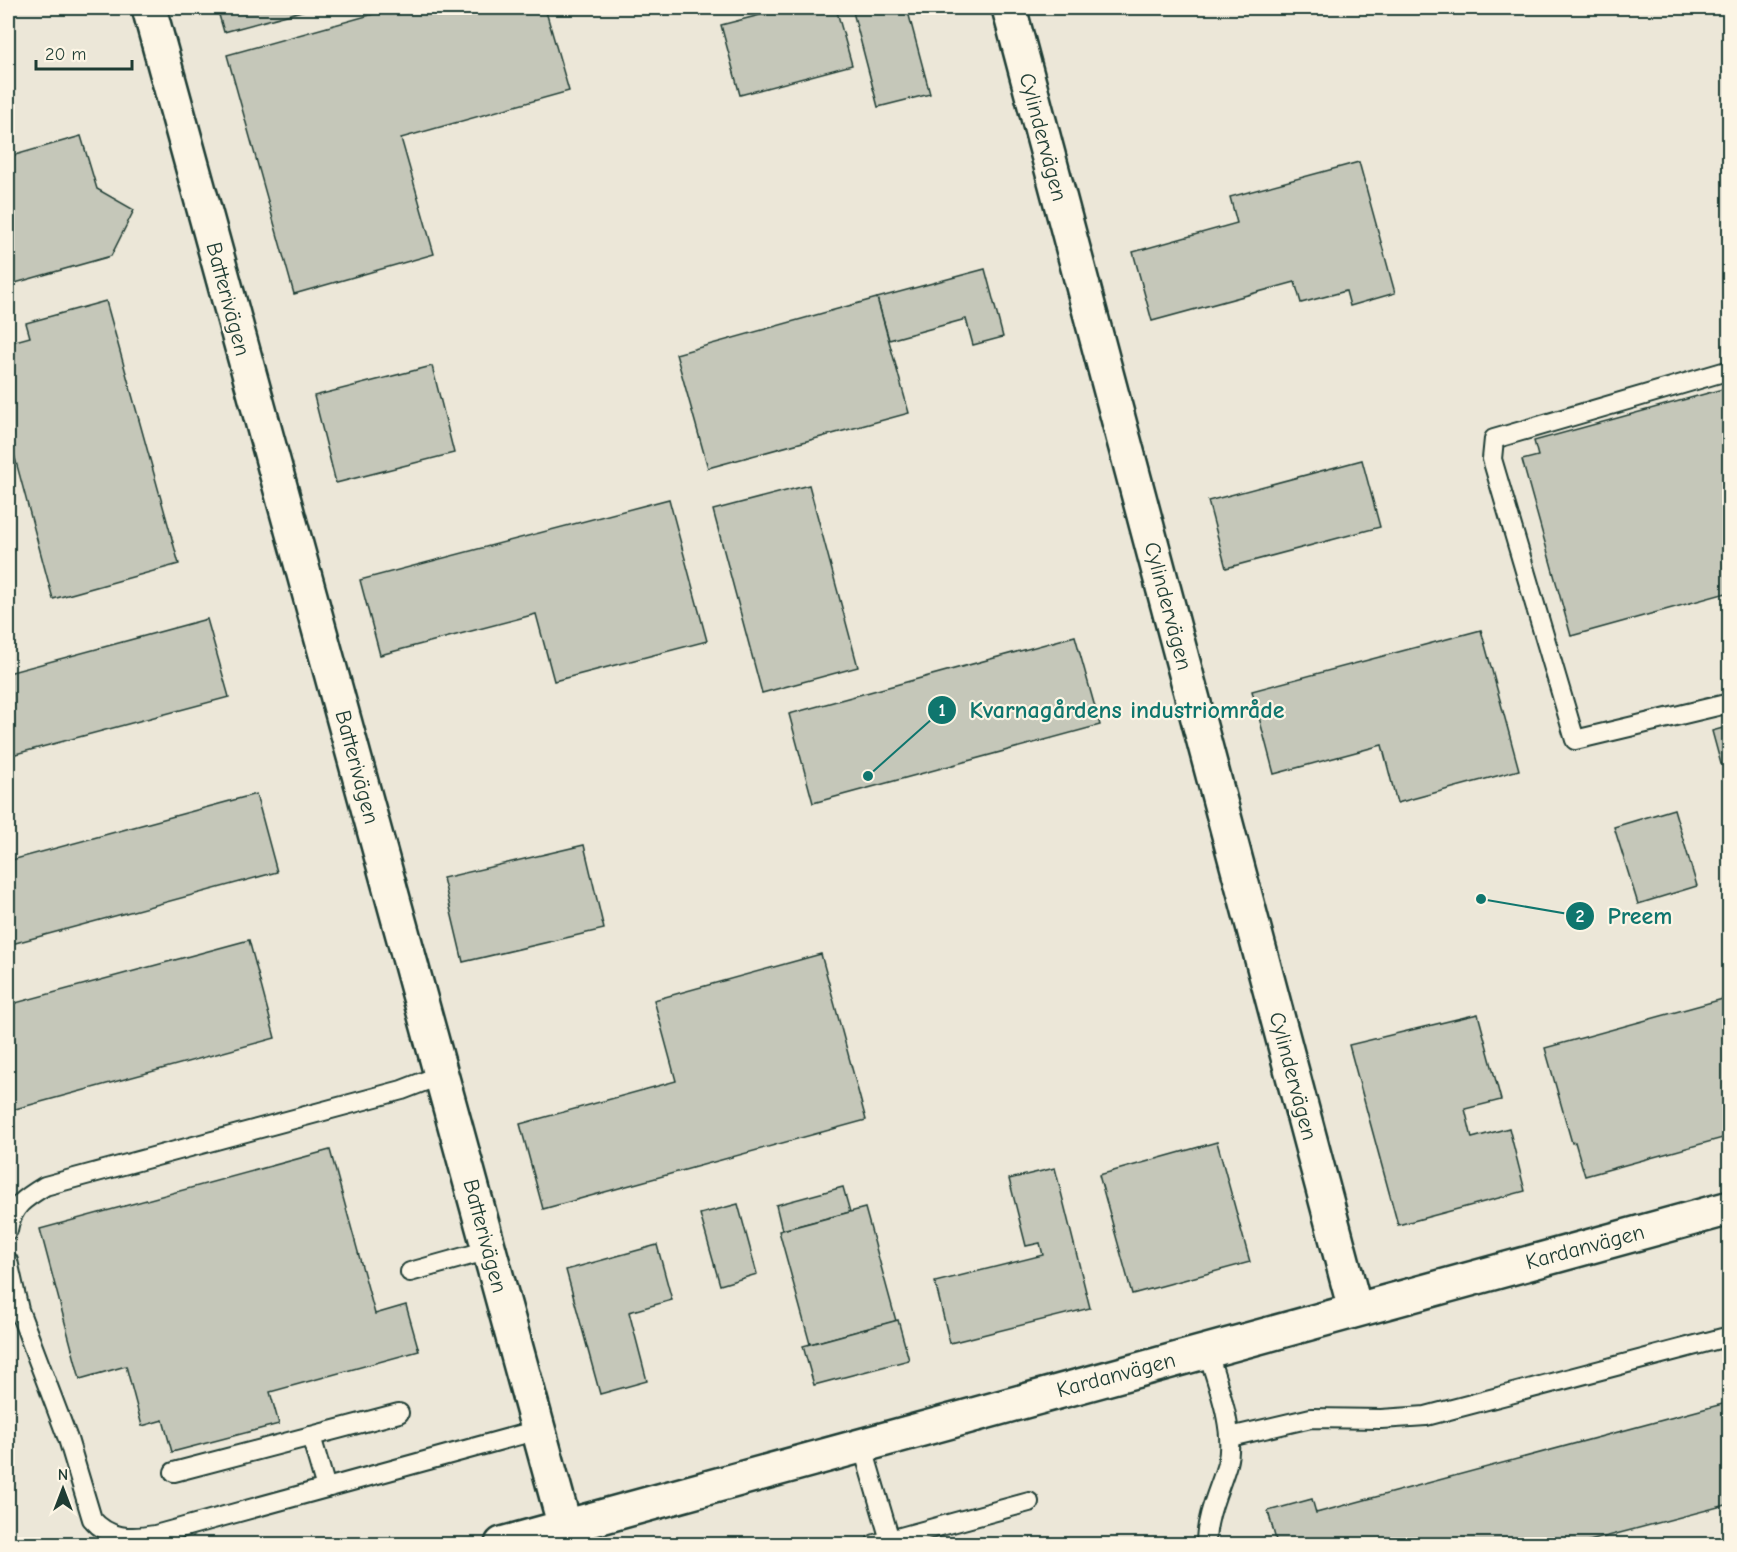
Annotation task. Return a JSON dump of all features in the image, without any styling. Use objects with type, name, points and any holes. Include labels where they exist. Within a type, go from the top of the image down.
[{"type":"street","name":"Batterivägen","points":[[149,8],[538,1430],[576,1532]]},
{"type":"street","name":"Cylindervägen","points":[[1009,8],[1355,1310]]},
{"type":"street","name":"Kardanvägen","points":[[502,1545],[576,1532],[862,1445],[1730,1208]]},
{"type":"lane","points":[[1730,370],[1494,439],[1492,459],[1575,740],[1730,703]]},
{"type":"lane","points":[[8,1230],[10,1219],[23,1199],[45,1186],[402,1090],[441,1075]]},
{"type":"lane","points":[[410,1272],[489,1250]]},
{"type":"lane","points":[[8,1261],[19,1310],[68,1438],[92,1519],[100,1529],[115,1536],[133,1539],[155,1535],[538,1430]]},
{"type":"lane","points":[[1230,1437],[1311,1418],[1381,1419],[1426,1416],[1730,1336]]},
{"type":"lane","points":[[1206,1545],[1209,1515],[1227,1462],[1230,1437],[1207,1350]]},
{"type":"lane","points":[[174,1473],[399,1413]]},
{"type":"lane","points":[[311,1436],[326,1488]]},
{"type":"lane","points":[[862,1445],[883,1543],[1029,1502]]},
{"type":"shaded area","points":[[8,8],[1729,8],[1729,1544],[8,1544]]},
{"type":"building","points":[[217,8],[313,8],[224,32]]},
{"type":"building","points":[[395,8],[545,8],[569,91],[401,138],[434,254],[294,294],[227,55]]},
{"type":"building","points":[[787,8],[836,8],[852,65],[740,95],[721,25]]},
{"type":"building","points":[[852,8],[907,8],[930,94],[878,107]]},
{"type":"building","points":[[81,136],[97,189],[134,210],[111,256],[8,285],[8,157]]},
{"type":"building","points":[[1359,162],[1395,293],[1350,306],[1346,291],[1301,303],[1295,282],[1152,321],[1133,252],[1237,223],[1230,197]]},
{"type":"building","points":[[985,269],[1003,337],[973,345],[966,319],[889,340],[877,298]]},
{"type":"building","points":[[877,298],[909,413],[708,468],[676,354]]},
{"type":"building","points":[[106,301],[179,564],[53,599],[8,432],[8,343],[30,337],[26,323]]},
{"type":"building","points":[[432,366],[454,453],[336,483],[314,396]]},
{"type":"building","points":[[1730,387],[1730,592],[1571,636],[1522,460],[1538,456],[1534,441]]},
{"type":"building","points":[[1362,460],[1380,527],[1226,568],[1208,501]]},
{"type":"building","points":[[809,485],[858,667],[762,693],[713,510]]},
{"type":"building","points":[[669,499],[707,641],[554,681],[536,614],[380,655],[360,580]]},
{"type":"building","points":[[207,619],[229,697],[8,756],[8,673]]},
{"type":"building","points":[[1481,630],[1519,770],[1397,803],[1382,745],[1274,774],[1252,691]]},
{"type":"building","points":[[1075,636],[1100,725],[813,803],[789,714]]},
{"type":"building","points":[[1730,726],[1730,761],[1721,764],[1712,731]]},
{"type":"building","points":[[256,794],[277,872],[8,945],[8,861]]},
{"type":"building","points":[[1674,809],[1697,886],[1638,904],[1614,827]]},
{"type":"building","points":[[584,845],[604,929],[463,962],[443,878]]},
{"type":"building","points":[[249,940],[275,1038],[8,1111],[8,1005]]},
{"type":"building","points":[[821,954],[866,1120],[543,1209],[520,1124],[676,1081],[654,1000]]},
{"type":"building","points":[[1730,997],[1730,1136],[1585,1176],[1575,1142],[1572,1143],[1545,1048]]},
{"type":"building","points":[[1478,1014],[1501,1100],[1465,1109],[1472,1138],[1509,1128],[1525,1191],[1398,1225],[1349,1045]]},
{"type":"building","points":[[1217,1142],[1250,1262],[1132,1294],[1099,1175]]},
{"type":"building","points":[[330,1150],[375,1314],[406,1305],[419,1351],[270,1392],[279,1424],[172,1452],[163,1420],[142,1426],[126,1366],[80,1379],[40,1229]]},
{"type":"building","points":[[1055,1168],[1090,1308],[950,1343],[935,1282],[1043,1255],[1040,1243],[1026,1246],[1009,1179]]},
{"type":"building","points":[[843,1187],[850,1212],[782,1230],[776,1205]]},
{"type":"building","points":[[738,1204],[757,1274],[720,1285],[700,1214]]},
{"type":"building","points":[[865,1208],[896,1321],[810,1344],[779,1231]]},
{"type":"building","points":[[657,1245],[672,1300],[629,1312],[647,1381],[600,1394],[566,1270]]},
{"type":"building","points":[[898,1320],[909,1360],[814,1385],[803,1346]]},
{"type":"building","points":[[1730,1402],[1730,1504],[1578,1544],[1277,1544],[1268,1511],[1312,1499],[1316,1513]]},
{"type":"place","name":"Kvarnagårdens industriområde","points":[[868,776]]},
{"type":"place","name":"Preem","points":[[1481,899]]}]
